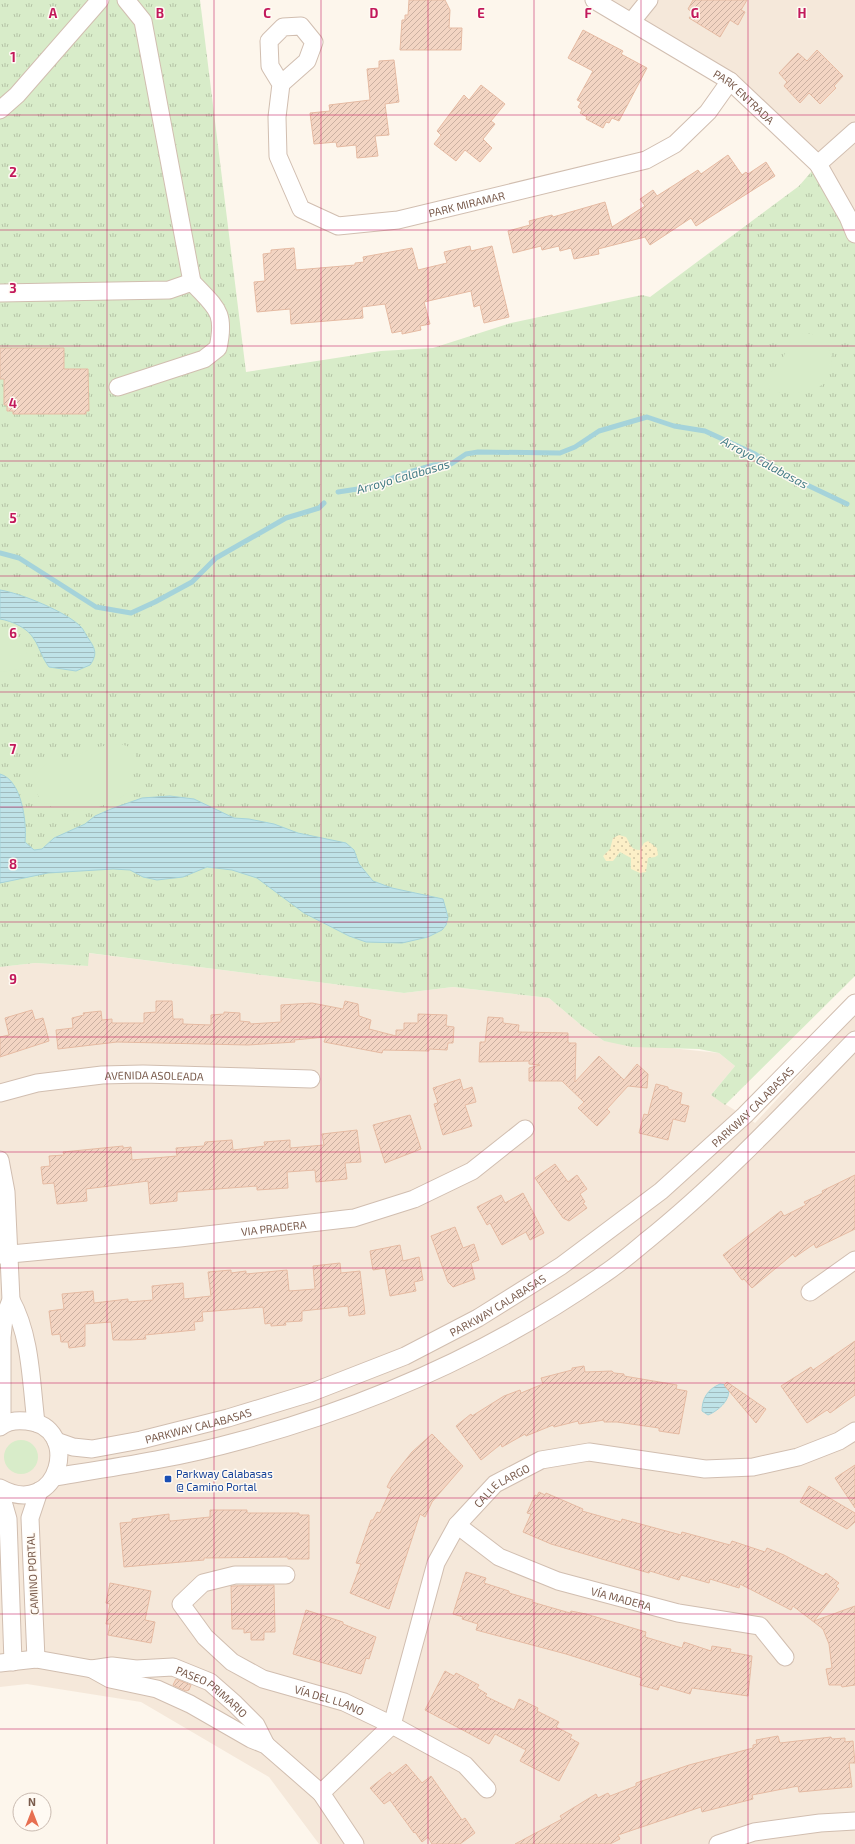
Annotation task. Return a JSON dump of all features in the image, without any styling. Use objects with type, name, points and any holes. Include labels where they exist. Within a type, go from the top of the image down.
[{"type":"street","points":[[0,110],[18,95],[100,0]]},
{"type":"street","points":[[118,387],[204,359],[218,348],[222,330],[218,310],[192,282],[143,21],[126,0]]},
{"type":"street","name":"PARK ENTRADA","points":[[594,0],[632,21],[730,81],[818,164],[848,216],[855,234]]},
{"type":"street","points":[[632,21],[648,0]]},
{"type":"street","name":"PARK MIRAMAR","points":[[281,84],[277,117],[278,156],[301,209],[338,226],[398,220],[646,160],[675,144],[708,112],[730,81]]},
{"type":"street","points":[[818,164],[855,130]]},
{"type":"street","points":[[0,292],[169,290],[192,282]]},
{"type":"street","name":"PARKWAY CALABASAS","points":[[56,1441],[73,1447],[92,1449],[141,1440],[228,1418],[310,1393],[398,1359],[478,1318],[561,1266],[661,1191],[745,1115],[854,1006]]},
{"type":"street","name":"PARKWAY CALABASAS","points":[[54,1477],[182,1455],[245,1440],[308,1420],[397,1388],[469,1355],[532,1320],[605,1273],[679,1215],[740,1158],[855,1040]]},
{"type":"street","name":"AVENIDA ASOLEADA","points":[[0,1093],[36,1083],[102,1075],[143,1074],[311,1079]]},
{"type":"street","name":"VIA PRADERA","points":[[4,1254],[180,1238],[354,1218],[414,1199],[472,1171],[525,1129]]},
{"type":"street","points":[[0,1160],[6,1192],[4,1254],[11,1300],[21,1317],[29,1363],[36,1423]]},
{"type":"street","points":[[810,1292],[855,1260]]},
{"type":"street","points":[[0,1488],[18,1495],[38,1491],[47,1486],[54,1477],[59,1466],[60,1453],[56,1441],[50,1432],[36,1423],[20,1420],[1,1426],[4,1318],[11,1300]]},
{"type":"street","points":[[2,1365],[15,1357],[22,1358],[29,1363]]},
{"type":"street","name":"CALLE LARGO","points":[[392,1725],[436,1563],[457,1524],[495,1484],[541,1460],[590,1452],[705,1469],[753,1467],[798,1457],[839,1441],[855,1431]]},
{"type":"street","name":"CAMINO PORTAL","points":[[0,1491],[8,1519],[7,1662]]},
{"type":"street","name":"CAMINO PORTAL","points":[[36,1659],[30,1518],[38,1491]]},
{"type":"street","name":"VÍA MADERA","points":[[457,1524],[499,1557],[558,1581],[678,1613],[760,1626],[785,1657]]},
{"type":"street","name":"VÍA DEL LLANO","points":[[286,1575],[235,1575],[203,1583],[181,1604],[204,1637],[232,1662],[264,1679],[344,1702],[392,1725],[465,1765],[487,1789]]},
{"type":"street","name":"PASEO PRIMARIO","points":[[7,1662],[36,1659],[92,1668],[112,1666],[136,1669],[173,1667],[210,1682],[256,1725],[266,1745]]},
{"type":"street","name":"PASEO PRIMARIO","points":[[92,1668],[110,1679],[157,1689],[190,1704],[251,1739],[266,1745],[321,1793],[355,1844]]},
{"type":"street","points":[[321,1793],[392,1725]]},
{"type":"street","points":[[718,1844],[754,1832],[820,1823],[855,1821]]},
{"type":"shaded area","points":[[594,0],[855,0],[855,228],[818,164],[730,81]]},
{"type":"shaded area","points":[[88,953],[404,993],[453,987],[549,998],[582,1026],[604,1041],[719,1053],[735,1066],[711,1095],[755,1123],[855,1015],[855,1844],[319,1844],[269,1777],[141,1702],[27,1684],[0,1687],[0,967],[35,963],[88,966]]},
{"type":"green space","points":[[0,0],[200,0],[246,372],[381,351],[433,348],[511,323],[642,295],[650,297],[799,186],[818,164],[855,228],[855,976],[725,1105],[711,1095],[735,1066],[719,1053],[699,1049],[632,1047],[604,1041],[582,1026],[549,998],[453,987],[404,993],[89,953],[88,966],[35,963],[0,967]]},
{"type":"green space","points":[[803,333],[814,335],[823,340],[829,348],[832,357],[832,367],[829,376],[823,384],[810,391],[772,392],[767,388],[766,382],[769,374],[782,360],[791,341]]},
{"type":"green space","points":[[0,626],[22,643],[27,651],[24,664],[20,669],[0,672]]},
{"type":"green space","points":[[121,744],[132,748],[136,756],[136,766],[127,793],[117,800],[91,810],[66,811],[55,809],[41,801],[36,792],[34,781],[37,773],[50,760],[71,757],[97,747]]},
{"type":"green space","points":[[18,1440],[24,1440],[33,1445],[37,1451],[37,1463],[33,1469],[24,1474],[18,1474],[9,1469],[4,1460],[4,1454],[9,1445]]},
{"type":"sand","points":[[619,835],[626,837],[634,849],[640,850],[644,843],[648,841],[657,848],[658,855],[648,858],[646,872],[640,873],[631,869],[631,858],[620,852],[613,861],[606,861],[603,856],[610,849],[613,838]]},
{"type":"water","points":[[0,590],[43,604],[74,621],[82,628],[94,648],[95,654],[90,665],[76,671],[49,667],[36,642],[24,628],[10,621],[0,619]]},
{"type":"water","points":[[0,774],[13,784],[18,793],[24,814],[25,842],[34,850],[42,849],[54,838],[85,824],[95,816],[142,798],[170,796],[194,799],[234,818],[249,819],[274,824],[298,833],[346,843],[354,850],[359,864],[373,881],[392,888],[443,899],[448,917],[446,925],[442,930],[428,937],[402,943],[366,942],[349,936],[304,913],[257,878],[232,870],[207,867],[183,877],[157,880],[143,877],[130,870],[113,869],[48,873],[0,883]]},
{"type":"water","points":[[720,1384],[727,1385],[729,1390],[727,1399],[720,1407],[708,1415],[702,1411],[706,1394],[712,1388]]},
{"type":"building","points":[[409,0],[445,0],[450,10],[449,28],[462,28],[461,50],[400,50],[402,20],[405,20],[405,15],[408,15]]},
{"type":"building","points":[[693,0],[747,0],[741,10],[745,12],[738,25],[730,20],[720,37],[689,18],[693,13],[688,9]]},
{"type":"building","points":[[583,30],[623,51],[621,54],[647,68],[619,121],[612,118],[609,123],[606,122],[603,128],[586,119],[587,117],[580,113],[582,110],[578,107],[581,102],[577,100],[593,71],[568,58]]},
{"type":"building","points":[[817,50],[843,76],[834,86],[836,88],[820,104],[809,93],[800,103],[784,86],[787,82],[779,73],[798,53],[807,61]]},
{"type":"building","points":[[394,60],[399,102],[385,104],[389,135],[375,136],[378,156],[357,158],[356,145],[337,147],[336,142],[314,144],[310,113],[330,111],[329,105],[370,100],[367,69],[379,68],[379,61]]},
{"type":"building","points":[[481,85],[505,104],[491,121],[495,124],[483,139],[492,148],[480,162],[465,150],[456,161],[434,144],[441,135],[437,131],[464,95],[469,100]]},
{"type":"building","points":[[728,155],[742,175],[746,172],[748,174],[766,162],[775,176],[696,226],[691,218],[650,245],[645,237],[598,249],[599,254],[574,259],[571,248],[560,251],[559,246],[542,250],[541,246],[513,253],[508,231],[530,225],[529,221],[552,215],[553,217],[605,202],[612,227],[645,206],[640,199],[653,190],[657,196],[698,170],[701,174]]},
{"type":"building","points":[[470,246],[471,251],[492,246],[509,317],[484,323],[480,305],[474,307],[471,291],[424,302],[430,324],[420,326],[421,330],[402,334],[402,331],[392,333],[385,304],[362,307],[363,318],[291,324],[290,309],[257,312],[254,282],[265,281],[263,254],[271,253],[271,250],[294,248],[296,270],[355,265],[355,263],[364,262],[363,257],[412,248],[418,270],[447,263],[444,252]]},
{"type":"building","points":[[0,348],[64,348],[64,369],[88,369],[89,411],[86,411],[86,414],[13,414],[13,411],[7,411],[7,405],[4,405],[4,379],[0,379]]},
{"type":"building","points":[[156,1001],[172,1001],[173,1019],[183,1019],[183,1024],[211,1025],[211,1015],[224,1014],[224,1012],[240,1013],[240,1021],[250,1022],[250,1024],[281,1022],[281,1005],[312,1003],[343,1009],[345,1001],[358,1004],[359,1016],[371,1020],[369,1029],[396,1036],[396,1030],[404,1030],[404,1023],[418,1023],[418,1014],[447,1015],[446,1026],[454,1027],[453,1043],[448,1043],[447,1050],[383,1050],[382,1053],[324,1042],[326,1037],[294,1040],[295,1042],[248,1045],[117,1042],[58,1049],[56,1030],[73,1028],[72,1018],[84,1015],[83,1013],[101,1011],[102,1020],[112,1019],[112,1023],[144,1023],[144,1013],[156,1012]]},
{"type":"building","points":[[32,1010],[35,1020],[43,1018],[49,1041],[0,1057],[0,1037],[9,1035],[5,1018]]},
{"type":"building","points":[[488,1017],[503,1018],[503,1023],[519,1025],[518,1032],[568,1033],[568,1043],[576,1043],[575,1082],[599,1056],[624,1080],[637,1064],[648,1074],[647,1088],[628,1086],[607,1109],[610,1112],[597,1126],[578,1108],[584,1102],[562,1081],[529,1081],[529,1068],[540,1065],[529,1064],[529,1061],[479,1062],[480,1042],[485,1042]]},
{"type":"building","points":[[460,1079],[463,1090],[472,1087],[476,1102],[465,1105],[472,1126],[443,1135],[434,1104],[438,1103],[433,1088]]},
{"type":"building","points":[[656,1084],[682,1093],[680,1104],[689,1106],[685,1122],[673,1119],[668,1140],[639,1133],[644,1114],[648,1115]]},
{"type":"building","points":[[410,1115],[421,1149],[385,1163],[373,1125]]},
{"type":"building","points":[[357,1130],[361,1162],[345,1163],[347,1179],[316,1182],[315,1170],[287,1172],[288,1188],[257,1190],[257,1186],[177,1192],[177,1201],[150,1204],[148,1181],[86,1189],[87,1201],[57,1204],[54,1183],[43,1184],[41,1167],[50,1166],[49,1156],[64,1155],[63,1152],[123,1146],[123,1148],[131,1147],[132,1160],[177,1156],[176,1148],[204,1146],[205,1142],[232,1140],[233,1150],[265,1146],[264,1142],[290,1140],[290,1148],[324,1145],[322,1134]]},
{"type":"building","points":[[555,1164],[568,1182],[577,1175],[587,1189],[580,1194],[585,1202],[583,1203],[587,1208],[569,1221],[563,1218],[535,1178]]},
{"type":"building","points":[[855,1175],[855,1229],[816,1248],[814,1244],[795,1257],[793,1254],[752,1288],[744,1279],[742,1280],[723,1255],[781,1211],[784,1216],[806,1205],[804,1202],[823,1193],[822,1191]]},
{"type":"building","points":[[523,1193],[544,1233],[530,1240],[526,1232],[502,1245],[490,1223],[487,1225],[477,1207],[501,1195],[505,1203]]},
{"type":"building","points":[[455,1227],[463,1248],[474,1244],[479,1260],[471,1263],[475,1279],[453,1287],[448,1282],[431,1236]]},
{"type":"building","points":[[400,1245],[403,1261],[419,1257],[423,1280],[414,1282],[416,1291],[390,1296],[385,1268],[373,1270],[370,1251]]},
{"type":"building","points":[[340,1263],[341,1273],[360,1271],[365,1314],[349,1316],[348,1306],[302,1311],[302,1321],[285,1322],[286,1325],[271,1326],[271,1323],[265,1324],[263,1307],[202,1312],[203,1321],[194,1322],[195,1330],[145,1335],[146,1339],[130,1340],[113,1340],[111,1322],[85,1324],[85,1346],[69,1348],[68,1342],[61,1342],[60,1334],[52,1335],[49,1311],[64,1309],[62,1294],[93,1291],[94,1303],[128,1299],[128,1302],[153,1300],[152,1286],[183,1283],[184,1299],[211,1296],[208,1272],[231,1270],[231,1273],[246,1271],[246,1274],[287,1270],[289,1291],[315,1289],[313,1266]]},
{"type":"building","points":[[855,1341],[855,1395],[830,1413],[827,1410],[807,1423],[781,1386],[811,1367],[813,1370]]},
{"type":"building","points":[[584,1366],[585,1372],[612,1371],[614,1373],[624,1374],[624,1376],[677,1385],[676,1389],[687,1391],[679,1434],[659,1431],[659,1428],[617,1422],[604,1422],[604,1420],[579,1424],[578,1421],[554,1427],[553,1425],[526,1436],[525,1434],[502,1447],[501,1444],[481,1460],[456,1426],[471,1414],[472,1416],[504,1396],[520,1390],[521,1393],[543,1384],[541,1378],[572,1370],[572,1368]]},
{"type":"building","points":[[727,1382],[766,1409],[756,1423],[724,1385]]},
{"type":"building","points":[[432,1434],[463,1466],[432,1502],[425,1517],[420,1514],[389,1609],[350,1593],[361,1564],[356,1563],[371,1520],[373,1520],[377,1512],[380,1513],[391,1489],[387,1487],[392,1477],[412,1452]]},
{"type":"building","points":[[855,1465],[855,1508],[835,1478]]},
{"type":"building","points":[[809,1486],[855,1513],[855,1522],[847,1529],[800,1502]]},
{"type":"building","points":[[539,1492],[545,1495],[546,1493],[583,1509],[582,1511],[621,1522],[622,1519],[681,1535],[682,1532],[730,1545],[732,1541],[765,1552],[767,1548],[784,1555],[823,1576],[826,1573],[839,1583],[836,1586],[839,1589],[814,1621],[855,1606],[855,1685],[842,1687],[841,1685],[829,1685],[826,1669],[832,1668],[829,1644],[823,1629],[793,1606],[791,1610],[740,1584],[739,1588],[710,1579],[709,1583],[681,1575],[679,1580],[650,1571],[649,1573],[551,1544],[523,1532],[531,1514],[527,1513],[535,1495],[537,1496]]},
{"type":"building","points":[[210,1510],[247,1510],[247,1513],[299,1513],[299,1515],[309,1515],[309,1559],[288,1559],[288,1557],[204,1558],[204,1560],[124,1567],[120,1523],[132,1522],[132,1519],[169,1514],[169,1520],[171,1521],[210,1517]]},
{"type":"building","points":[[466,1572],[486,1578],[484,1583],[509,1591],[509,1593],[533,1600],[532,1602],[570,1613],[571,1611],[586,1614],[646,1632],[645,1637],[682,1648],[684,1642],[711,1651],[712,1646],[731,1649],[730,1652],[752,1656],[748,1696],[692,1688],[690,1694],[660,1685],[658,1690],[640,1685],[642,1678],[566,1654],[476,1630],[478,1624],[462,1619],[463,1617],[453,1614]]},
{"type":"building","points":[[110,1583],[151,1591],[145,1620],[155,1622],[151,1643],[108,1635],[110,1624],[106,1624],[110,1604],[106,1603]]},
{"type":"building","points":[[274,1585],[275,1632],[264,1632],[264,1640],[251,1640],[251,1632],[244,1633],[244,1629],[232,1629],[231,1586]]},
{"type":"building","points":[[306,1610],[343,1622],[343,1624],[376,1637],[369,1659],[366,1658],[361,1674],[293,1654]]},
{"type":"building","points":[[445,1671],[454,1676],[456,1673],[479,1685],[477,1688],[487,1694],[485,1696],[514,1710],[519,1699],[538,1708],[537,1711],[559,1722],[556,1727],[572,1735],[570,1738],[579,1743],[559,1781],[520,1761],[526,1750],[495,1734],[489,1744],[425,1710]]},
{"type":"building","points":[[176,1679],[191,1685],[189,1690],[186,1691],[173,1685]]},
{"type":"building","points":[[778,1736],[780,1743],[831,1737],[832,1739],[845,1738],[845,1742],[853,1741],[855,1763],[849,1763],[852,1787],[799,1792],[798,1786],[752,1795],[753,1799],[702,1812],[701,1807],[618,1835],[620,1839],[610,1844],[515,1844],[562,1819],[560,1816],[596,1794],[598,1798],[608,1793],[610,1796],[636,1786],[636,1783],[689,1765],[753,1748],[753,1745],[757,1744],[756,1740]]},
{"type":"building","points":[[406,1764],[422,1783],[431,1776],[462,1820],[465,1818],[475,1833],[460,1844],[432,1844],[428,1837],[422,1842],[390,1800],[384,1804],[370,1788],[390,1772],[392,1775]]},
{"type":"waterway","name":"Arroyo Calabasas","points":[[338,492],[371,487],[402,474],[434,465],[451,464],[466,454],[478,452],[560,453],[575,447],[599,431],[647,417],[674,426],[705,431],[755,454],[784,474],[847,504]]},
{"type":"waterway","name":"Arroyo Calabasas","points":[[0,553],[19,558],[96,607],[131,613],[192,582],[216,558],[286,518],[319,508],[324,503]]},
{"type":"place","name":"Parkway Calabasas @ Camino Portal","points":[[168,1479]]}]
